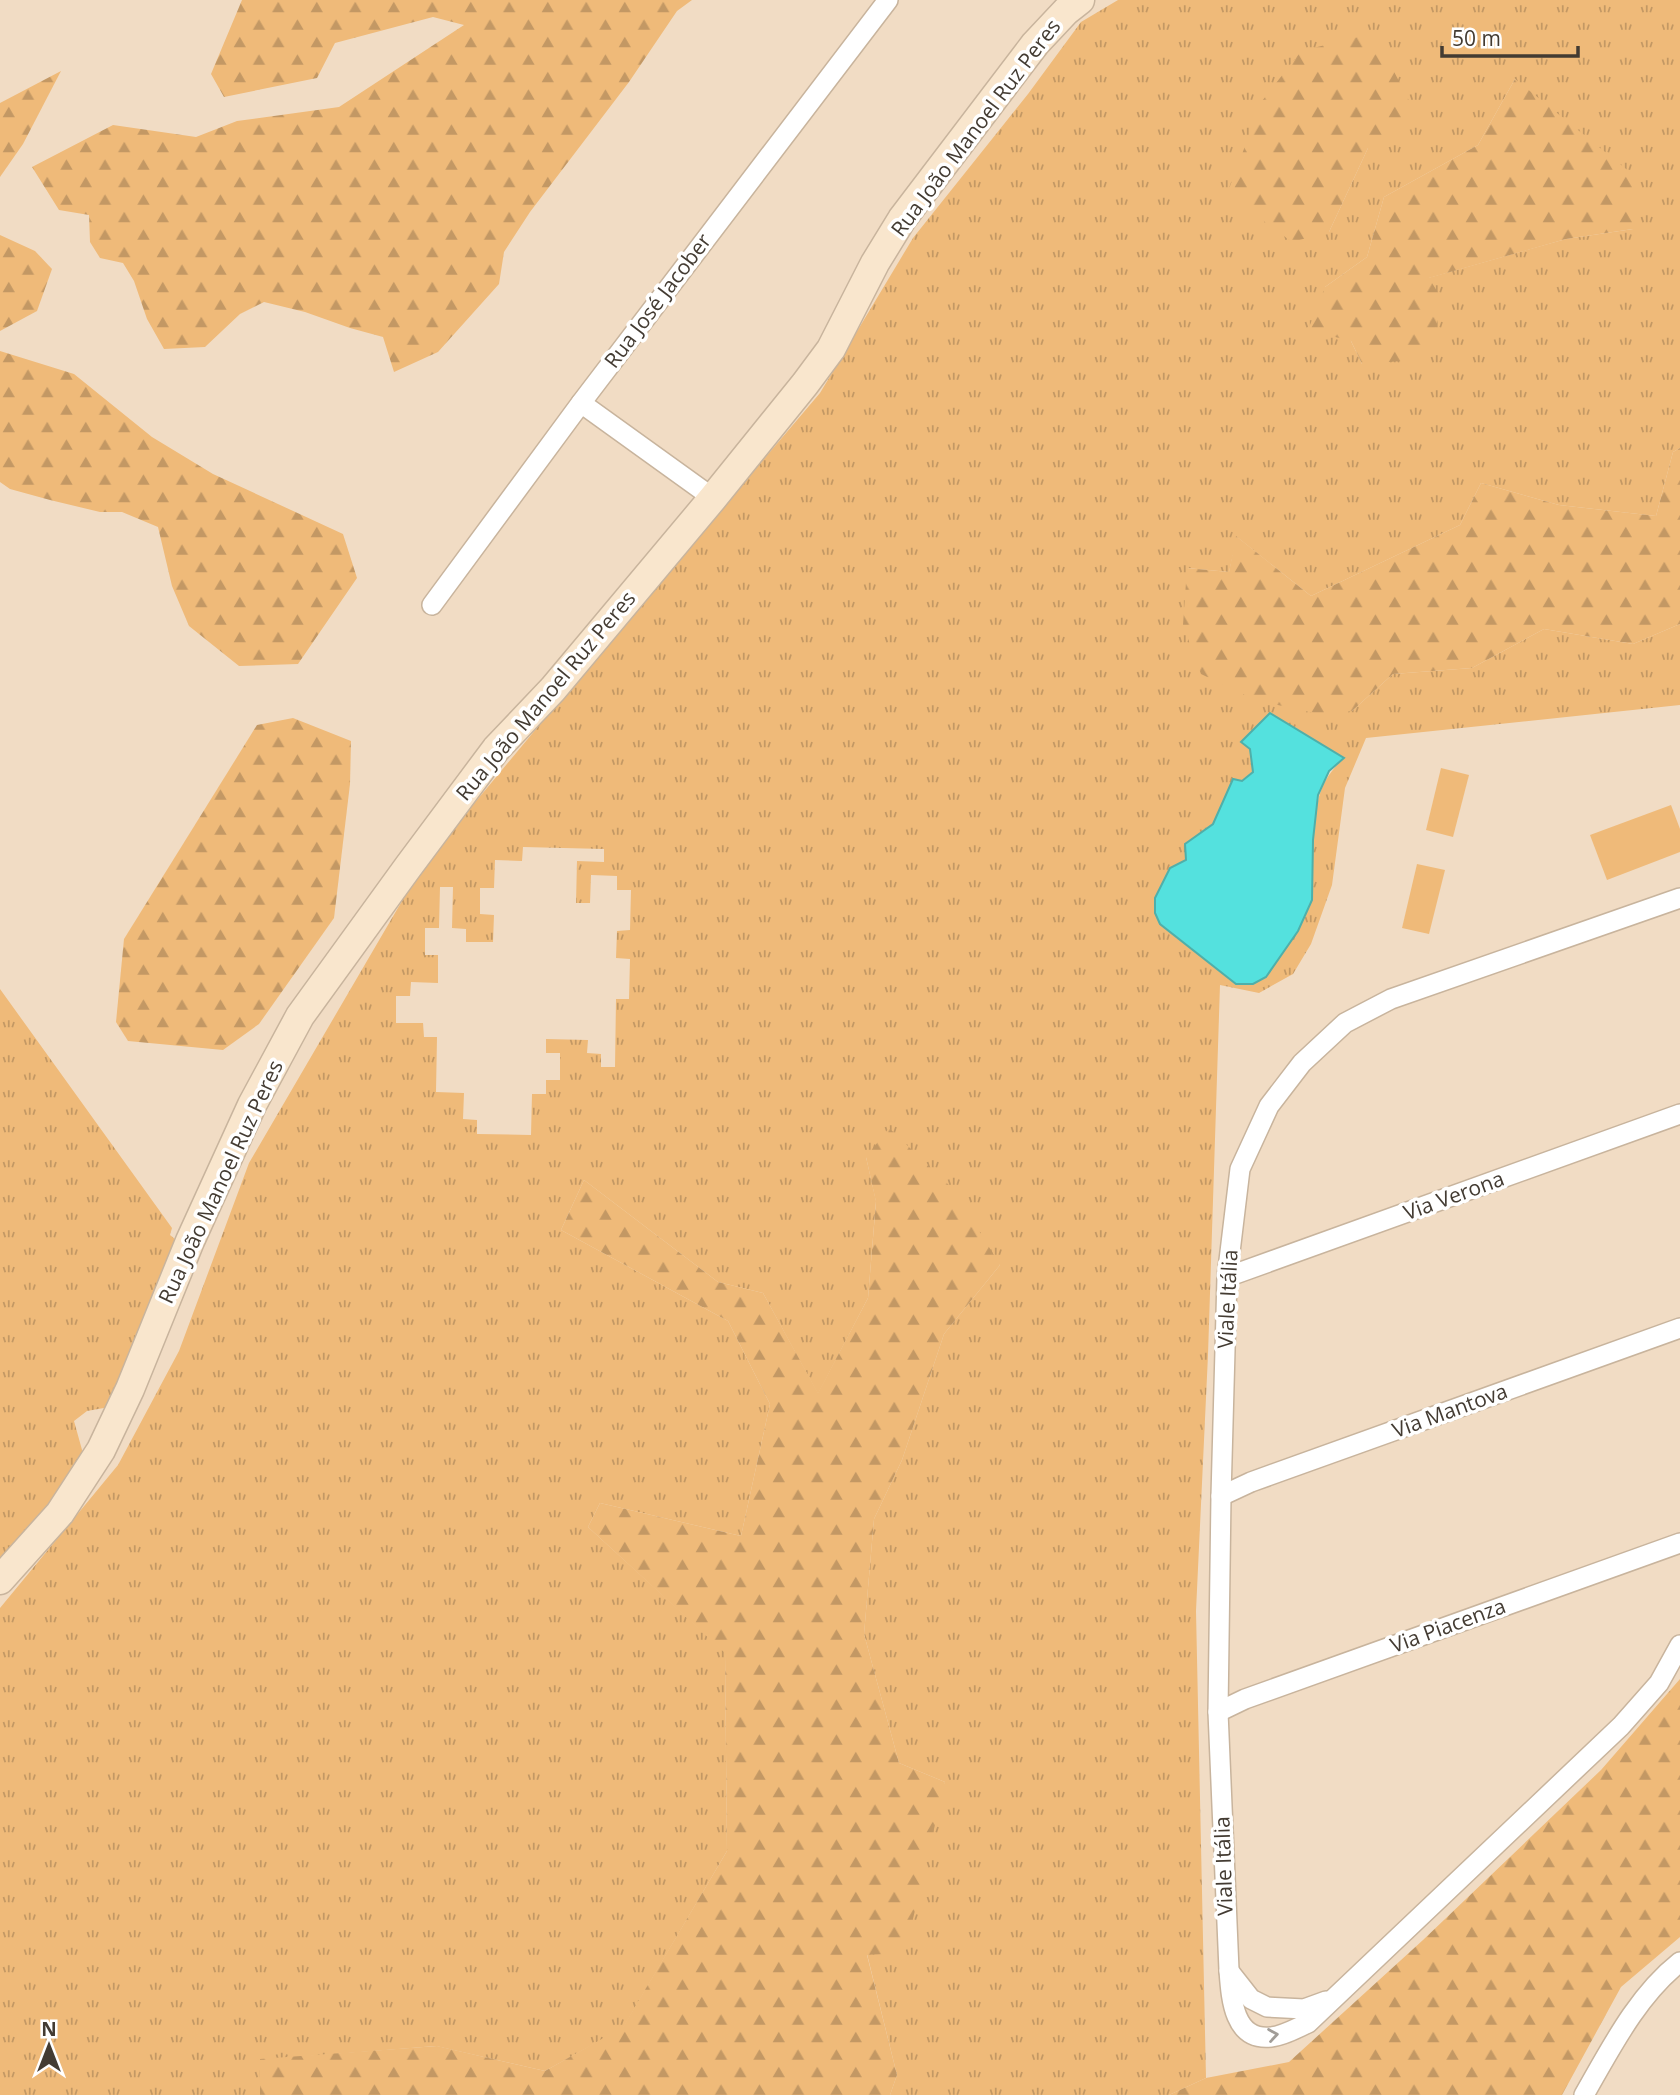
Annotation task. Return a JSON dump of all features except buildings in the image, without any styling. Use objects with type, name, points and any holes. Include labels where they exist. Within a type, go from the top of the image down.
[{"type":"street","name":"Rua José Jacober","points":[[432,606],[581,403],[888,0]]},
{"type":"street","name":"Rua João Manoel Ruz Peres","points":[[0,1580],[60,1513],[101,1450],[130,1389],[190,1241],[251,1105],[300,1016],[496,749],[553,689],[805,384],[831,349],[875,264],[902,219],[1035,44],[1080,0]]},
{"type":"street","points":[[581,403],[713,498]]},
{"type":"street","name":"Viale Itália","points":[[1680,898],[1391,999],[1345,1023],[1302,1063],[1269,1106],[1240,1169],[1227,1277],[1218,1712],[1232,2007],[1245,2030],[1257,2036],[1273,2038],[1308,2023],[1621,1726],[1658,1683],[1680,1645]]},
{"type":"street","name":"Via Verona","points":[[1227,1277],[1680,1114]]},
{"type":"street","name":"Via Mantova","points":[[1221,1496],[1251,1482],[1680,1328]]},
{"type":"street","name":"Via Piacenza","points":[[1218,1712],[1245,1699],[1680,1543]]},
{"type":"street","points":[[1584,2095],[1626,2022],[1680,1962]]},
{"type":"street","name":"Viale Itália","points":[[1229,1970],[1251,1999],[1267,2007],[1304,2009],[1331,1999]]},
{"type":"green space","points":[[242,0],[692,0],[677,11],[629,82],[530,212],[504,252],[499,284],[438,352],[394,372],[383,337],[264,302],[240,314],[205,347],[164,349],[147,319],[134,281],[123,263],[100,258],[90,242],[89,215],[59,210],[32,167],[113,125],[196,137],[237,121],[339,107],[464,25],[433,17],[335,43],[317,78],[224,97],[211,74]]},
{"type":"green space","points":[[1118,0],[1680,0],[1680,448],[1673,452],[1656,516],[1559,505],[1481,483],[1460,525],[1311,596],[1237,537],[1229,572],[1187,568],[1352,711],[1393,674],[1472,668],[1544,629],[1633,644],[1680,624],[1680,705],[1366,738],[1345,788],[1332,885],[1311,944],[1293,974],[1259,993],[1220,985],[1208,1355],[1196,1611],[1206,2078],[1169,2095],[890,2095],[897,2075],[867,1954],[945,1782],[899,1763],[864,1634],[874,1519],[902,1460],[944,1334],[1000,1265],[866,1157],[876,1201],[868,1298],[818,1394],[763,1293],[718,1282],[584,1180],[561,1230],[728,1321],[770,1404],[741,1536],[600,1503],[588,1527],[725,1652],[727,1851],[623,2028],[545,2071],[436,2046],[260,2060],[260,2095],[0,2095],[0,1608],[118,1465],[179,1351],[249,1163],[423,865],[820,393],[913,238],[1028,94],[1081,22]],"holes":[[[1515,79],[1633,229],[1566,239],[1428,278],[1362,364],[1325,287],[1367,257],[1384,197],[1478,145]],[[1262,101],[1368,148],[1329,232]],[[1250,749],[1344,758],[1323,786],[1317,805],[1313,840],[1170,868],[1186,860],[1186,844],[1213,824],[1233,779],[1242,781],[1253,771]],[[523,847],[604,849],[604,862],[577,861],[576,903],[590,903],[591,875],[617,876],[617,890],[631,890],[630,930],[617,931],[616,958],[630,959],[629,999],[616,999],[615,1067],[601,1067],[601,1054],[587,1053],[588,1040],[546,1039],[546,1053],[560,1053],[560,1080],[546,1080],[546,1094],[532,1094],[531,1135],[477,1134],[477,1120],[463,1119],[464,1093],[436,1092],[437,1037],[424,1037],[423,1023],[396,1023],[396,996],[410,996],[411,982],[438,983],[438,955],[425,955],[425,928],[439,928],[440,887],[453,887],[452,928],[466,929],[466,942],[493,942],[494,915],[480,914],[480,888],[494,888],[495,860],[522,861]]]},
{"type":"green space","points":[[1374,33],[1417,116],[1368,148],[1329,232],[1292,242],[1227,194],[1262,101],[1301,51]]},
{"type":"green space","points":[[61,71],[23,144],[0,177],[0,103]]},
{"type":"green space","points":[[1515,79],[1636,177],[1633,229],[1566,239],[1429,278],[1443,301],[1434,334],[1402,361],[1362,364],[1351,341],[1308,330],[1325,287],[1367,257],[1384,197],[1478,145]]},
{"type":"green space","points":[[0,235],[35,251],[52,269],[37,311],[0,331]]},
{"type":"green space","points":[[0,351],[74,374],[152,437],[213,474],[343,534],[357,578],[298,664],[239,666],[189,626],[172,586],[158,527],[122,512],[100,512],[50,500],[10,489],[0,482]]},
{"type":"green space","points":[[1680,448],[1680,624],[1633,644],[1544,629],[1472,668],[1393,674],[1352,711],[1323,715],[1255,700],[1201,674],[1183,625],[1187,568],[1229,572],[1236,536],[1311,596],[1460,525],[1481,483],[1559,505],[1656,516],[1673,452]]},
{"type":"green space","points":[[293,718],[351,741],[350,784],[334,918],[259,1024],[223,1050],[128,1041],[116,1022],[124,939],[257,725]]},
{"type":"green space","points":[[1441,768],[1469,775],[1453,837],[1426,830]]},
{"type":"green space","points":[[1671,805],[1680,829],[1680,852],[1607,880],[1590,835]]},
{"type":"green space","points":[[1417,864],[1445,870],[1429,934],[1402,928]]},
{"type":"green space","points":[[0,989],[172,1228],[170,1235],[181,1244],[115,1406],[87,1411],[74,1421],[84,1457],[72,1478],[0,1561]]},
{"type":"green space","points":[[889,1128],[954,1190],[1000,1265],[944,1334],[902,1460],[874,1519],[864,1634],[899,1763],[945,1782],[905,1953],[867,1955],[897,2075],[890,2095],[260,2095],[260,2059],[437,2046],[545,2071],[623,2027],[727,1851],[725,1653],[588,1527],[600,1503],[741,1536],[770,1404],[728,1321],[561,1230],[584,1180],[718,1282],[763,1293],[818,1393],[868,1298],[876,1202],[866,1157]]},
{"type":"green space","points":[[1680,1679],[1680,1937],[1621,1987],[1562,2095],[1169,2095],[1206,2078],[1289,2062],[1423,1940],[1601,1770]]},
{"type":"water","points":[[1270,713],[1344,758],[1329,771],[1318,795],[1313,840],[1312,900],[1298,931],[1266,977],[1253,984],[1236,984],[1160,924],[1155,913],[1155,898],[1170,868],[1186,860],[1185,844],[1213,824],[1233,779],[1242,781],[1253,772],[1250,749],[1241,742]]}]
